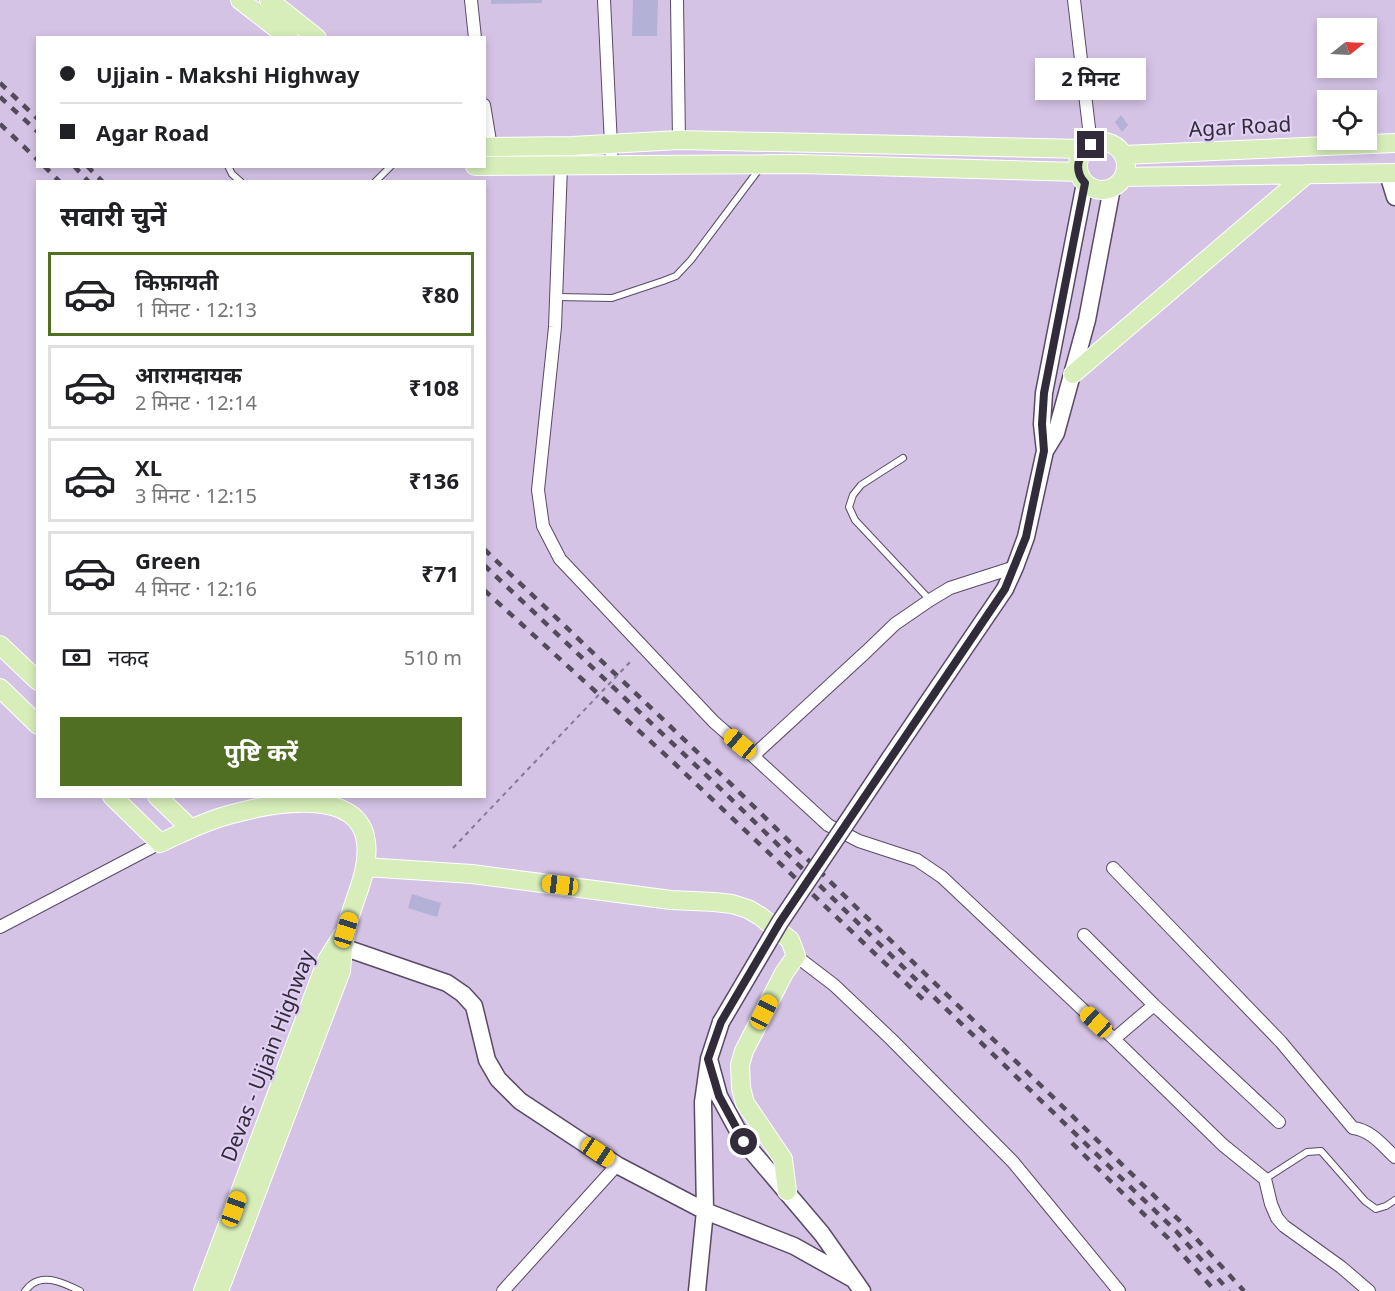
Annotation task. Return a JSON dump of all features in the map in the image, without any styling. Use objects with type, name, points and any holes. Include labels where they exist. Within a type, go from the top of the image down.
[{"type":"main road","points":[[240,0],[286,36]]},
{"type":"main road","points":[[269,0],[314,36]]},
{"type":"main road","points":[[488,147],[679,140],[1088,147]]},
{"type":"main road","points":[[697,1291],[705,1211],[704,1102],[708,1059],[721,1022],[780,922],[1005,589],[1015,567],[1026,537],[1044,451],[1042,424],[1044,393],[1082,177],[1078,164],[1080,156],[1088,147],[1098,142],[1106,142],[1119,149],[1123,155],[1125,170],[1117,183],[1087,320],[1056,433],[1044,451]]},
{"type":"main road","name":"Agar Road","points":[[1123,155],[1395,143]]},
{"type":"main road","points":[[486,166],[800,164],[1082,177],[1095,189],[1103,190],[1117,183],[1307,174],[1392,173],[1395,197]]},
{"type":"main road","points":[[1073,374],[1307,174]]},
{"type":"main road","points":[[0,645],[36,679]]},
{"type":"main road","points":[[1,690],[36,723]]},
{"type":"main road","points":[[114,798],[160,843],[235,813],[275,805],[316,803],[338,807],[354,815],[362,827],[367,854],[342,940],[447,983],[463,994],[474,1006],[487,1060],[498,1079],[520,1101],[617,1165],[705,1211],[794,1246],[858,1285]]},
{"type":"main road","points":[[159,798],[191,829]]},
{"type":"main road","points":[[365,867],[472,874],[671,900],[732,904],[760,916],[790,940],[796,956],[784,973],[744,1051],[740,1065],[741,1088],[746,1104],[783,1159],[787,1191]]},
{"type":"main road","name":"Devas - Ujjain Highway","points":[[203,1291],[327,960],[342,940]]},
{"type":"main road","name":"Devas - Ujjain Highway","points":[[219,1291],[341,972],[342,940]]},
{"type":"main road","points":[[708,1059],[719,1096],[744,1142],[822,1234],[858,1285]]},
{"type":"street","points":[[471,0],[475,36]]},
{"type":"street","points":[[603,0],[612,166]]},
{"type":"street","points":[[676,0],[679,140]]},
{"type":"street","points":[[1074,0],[1088,147]]},
{"type":"street","points":[[486,126],[488,147]]},
{"type":"street","points":[[561,166],[555,327],[538,490],[543,526],[560,559],[714,722],[828,825],[860,841],[917,860],[942,878],[1223,1145],[1265,1179],[1271,1204],[1277,1218],[1284,1226],[1341,1267],[1369,1291]]},
{"type":"street","points":[[753,756],[895,624],[950,588],[1015,567]]},
{"type":"street","points":[[0,927],[160,843]]},
{"type":"street","points":[[1113,868],[1281,1042],[1353,1128],[1360,1129],[1376,1139],[1395,1157]]},
{"type":"street","points":[[1084,935],[1154,1005],[1279,1122]]},
{"type":"street","points":[[796,956],[834,985],[1013,1162],[1119,1291]]},
{"type":"street","points":[[1114,1039],[1154,1005]]},
{"type":"street","points":[[503,1291],[617,1165]]},
{"type":"lane","points":[[557,297],[612,298],[676,276],[691,260],[762,165]]},
{"type":"lane","points":[[229,168],[239,180]]},
{"type":"lane","points":[[377,180],[389,168]]},
{"type":"lane","points":[[903,458],[861,485],[853,495],[849,507],[855,520],[930,600]]},
{"type":"lane","points":[[1265,1179],[1307,1152],[1321,1151],[1365,1201],[1376,1209],[1395,1200]]},
{"type":"lane","points":[[25,1291],[33,1282],[47,1280],[66,1284],[80,1291]]},
{"type":"path","points":[[453,848],[631,661]]},
{"type":"building","points":[[491,0],[542,0],[542,3],[491,4]]},
{"type":"building","points":[[633,0],[658,0],[657,36],[632,36]]},
{"type":"building","points":[[1121,115],[1128,125],[1122,132],[1115,122]]},
{"type":"building","points":[[412,894],[441,903],[437,917],[408,908]]},
{"type":"railway","points":[[0,83],[36,117]]},
{"type":"railway","points":[[0,97],[36,130]]},
{"type":"railway","points":[[0,124],[36,158]]},
{"type":"railway","points":[[46,168],[58,180]]},
{"type":"railway","points":[[76,168],[87,180]]},
{"type":"railway","points":[[89,168],[101,180]]},
{"type":"railway","points":[[486,551],[733,786],[1183,1224],[1244,1291]]},
{"type":"railway","points":[[486,567],[726,794],[1176,1231],[1229,1291]]},
{"type":"railway","points":[[486,592],[671,760],[927,1003]]},
{"type":"railway","points":[[1072,1143],[1168,1238],[1215,1291]]},
{"type":"route","points":[[744,1142],[719,1096],[708,1059],[721,1022],[780,922],[1005,589],[1026,537],[1044,451],[1042,424],[1044,393],[1085,183],[1078,172],[1078,164],[1080,156],[1091,145]]}]
